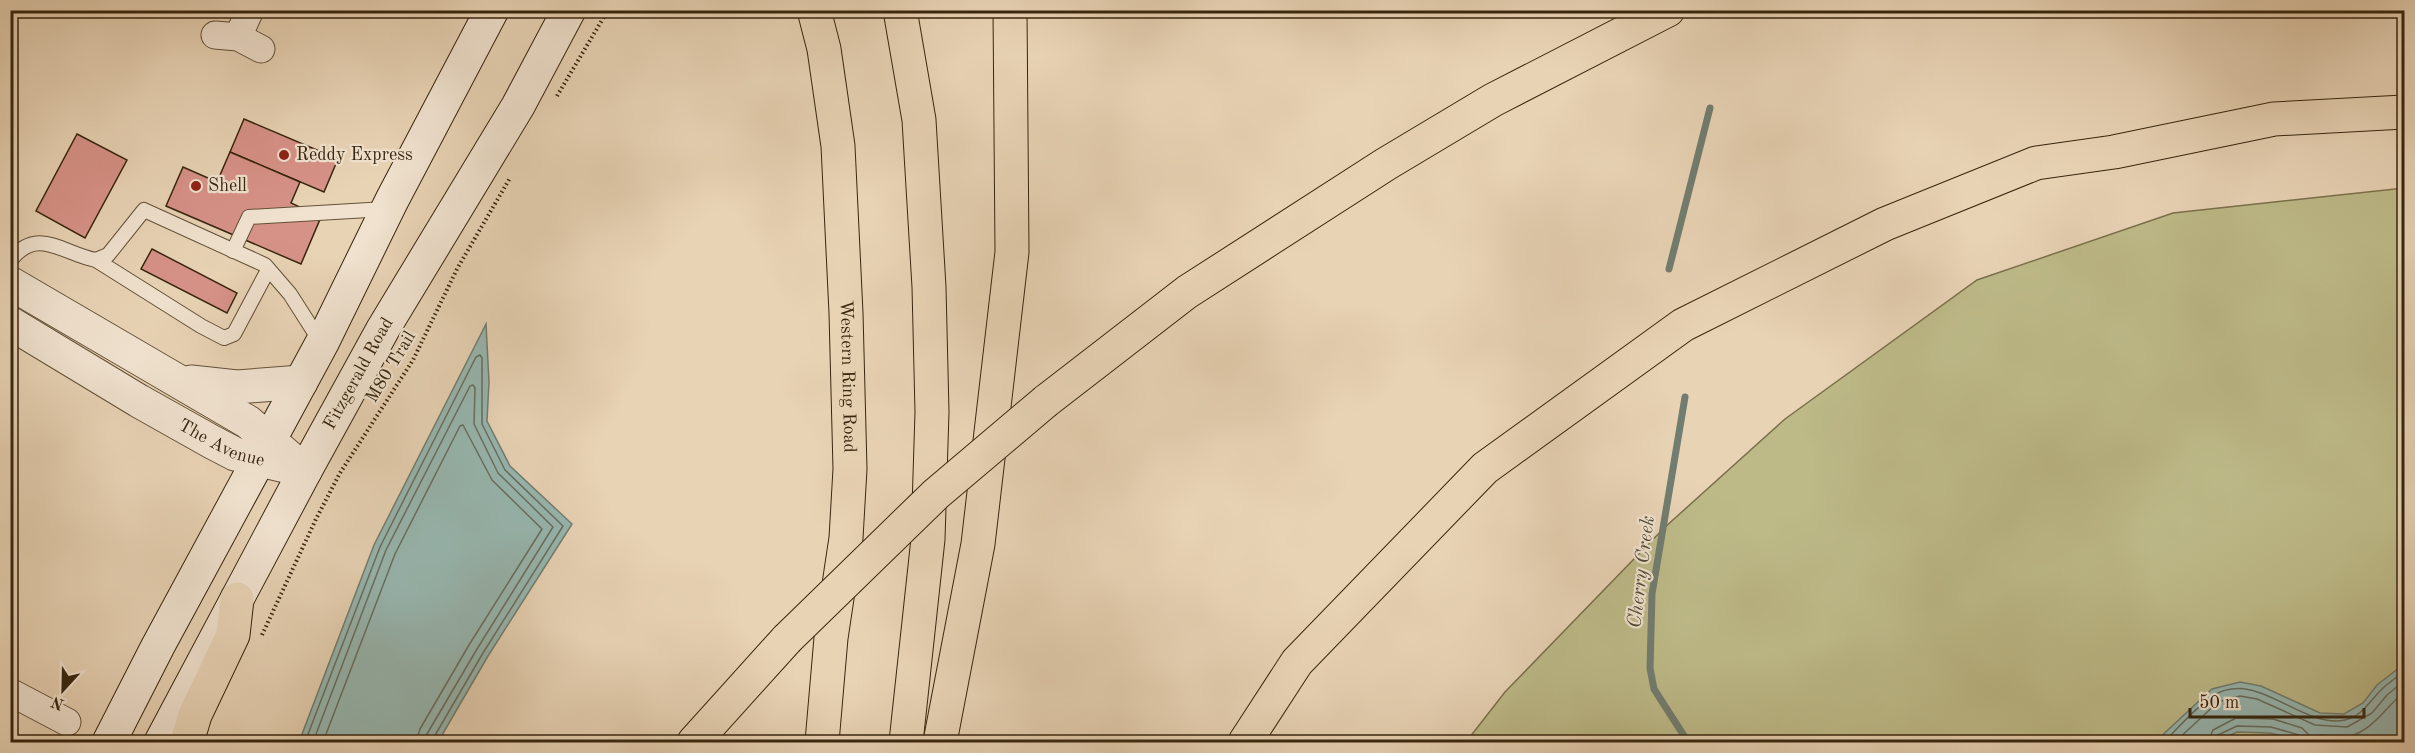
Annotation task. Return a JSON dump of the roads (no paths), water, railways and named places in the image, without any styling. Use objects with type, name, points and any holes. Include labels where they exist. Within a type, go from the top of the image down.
[{"type":"highway","name":"Western Ring Road","points":[[814,10],[824,49],[838,146],[850,469],[846,537],[831,638],[822,742]]},
{"type":"highway","points":[[900,10],[919,120],[929,287],[932,412],[928,539],[906,742]]},
{"type":"highway","points":[[940,742],[978,544],[1012,252],[1010,10]]},
{"type":"highway","points":[[694,742],[788,639],[936,494],[1046,401],[1187,292],[1386,164],[1493,100],[1668,10]]},
{"type":"highway","points":[[1245,742],[1297,662],[1485,468],[1683,324],[1886,224],[2036,164],[2114,152],[2274,118],[2404,112]]},
{"type":"highway","points":[[187,742],[195,715],[233,635],[237,599]]},
{"type":"highway","points":[[808,742],[831,638]]},
{"type":"main road","points":[[109,742],[158,646],[322,343],[390,205],[492,10]]},
{"type":"main road","points":[[390,205],[498,35],[511,10]]},
{"type":"main road","name":"Fitzgerald Road","points":[[161,742],[383,329],[518,106],[570,10]]},
{"type":"main road","name":"The Avenue","points":[[10,283],[248,422],[265,450],[305,471]]},
{"type":"main road","name":"The Avenue","points":[[10,323],[139,401],[235,454],[265,450]]},
{"type":"main road","name":"The Avenue","points":[[177,379],[237,387],[301,382]]},
{"type":"street","points":[[238,40],[250,10]]},
{"type":"street","points":[[10,692],[67,722]]},
{"type":"lane","points":[[232,251],[249,217],[390,205]]},
{"type":"lane","points":[[96,260],[108,255],[144,210],[267,267],[290,294],[322,343]]},
{"type":"lane","points":[[10,261],[33,242],[50,243],[79,257],[96,260],[224,338],[234,334],[267,267]]},
{"type":"water","points":[[486,324],[489,382],[487,421],[510,466],[572,524],[488,656],[438,742],[299,742],[374,545]]},
{"type":"water","points":[[2404,664],[2404,742],[2306,742],[2270,733],[2237,732],[2216,742],[2155,742],[2212,689],[2240,682],[2261,686],[2320,713],[2344,714],[2363,703],[2377,685]]},
{"type":"waterway","name":"Cherry Creek","points":[[1669,269],[1710,108]]},
{"type":"waterway","name":"Cherry Creek","points":[[1685,397],[1652,594],[1650,668],[1654,689],[1688,742]]},
{"type":"place","name":"Reddy Express","points":[[284,155]]},
{"type":"place","name":"Shell","points":[[196,186]]}]
